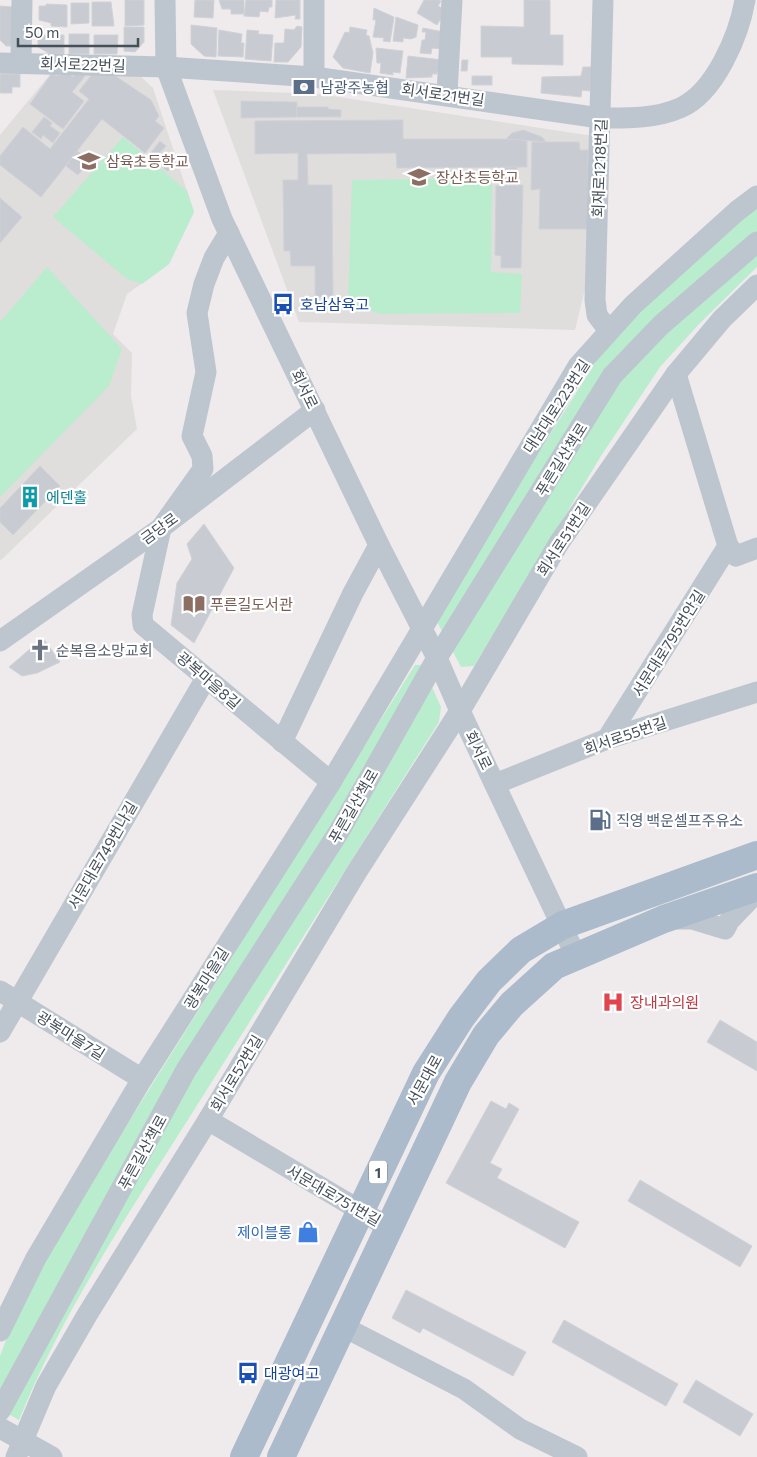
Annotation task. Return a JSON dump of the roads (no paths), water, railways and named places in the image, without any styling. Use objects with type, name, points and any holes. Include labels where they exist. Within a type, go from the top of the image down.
[{"type":"main road","name":"서문대로","points":[[244,1457],[426,1073],[461,1018],[504,966],[521,950],[563,925],[757,855]]},
{"type":"main road","name":"서문대로","points":[[281,1457],[458,1082],[486,1035],[512,1004],[554,966],[664,919],[757,886]]},
{"type":"street","points":[[21,62],[22,0]]},
{"type":"street","name":"회서로","points":[[165,0],[166,67],[229,233],[379,545],[437,658],[460,711],[563,925],[576,956]]},
{"type":"street","points":[[314,0],[314,76]]},
{"type":"street","points":[[447,94],[452,0]]},
{"type":"street","name":"회재로1218번길","points":[[602,0],[595,300],[597,315],[609,331]]},
{"type":"street","name":"회서로21번길","points":[[166,67],[314,76],[447,94],[600,118],[646,116],[680,108],[705,87],[728,54],[740,26],[745,0]]},
{"type":"street","name":"회서로22번길","points":[[0,63],[21,62],[166,67]]},
{"type":"street","name":"대남대로223번길","points":[[422,631],[578,366],[609,331],[662,278],[737,211],[757,196]]},
{"type":"street","points":[[161,528],[203,469],[202,456],[192,436],[206,372],[197,313],[204,284],[214,258],[229,233]]},
{"type":"street","name":"푸른길산책로","points":[[0,1411],[186,1070],[340,830],[437,658],[612,376],[661,325],[757,242]]},
{"type":"street","name":"회서로51번길","points":[[460,711],[560,543],[676,374],[722,319],[757,285]]},
{"type":"street","points":[[676,374],[728,546],[736,556],[757,548]]},
{"type":"street","name":"금당로","points":[[0,640],[161,528],[315,410]]},
{"type":"street","name":"광복마을8길","points":[[161,528],[142,615],[143,625],[331,782]]},
{"type":"street","points":[[282,742],[352,593],[379,545]]},
{"type":"street","name":"서문대로795번안길","points":[[607,739],[728,546]]},
{"type":"street","name":"광복마을길","points":[[0,1331],[36,1258],[142,1078],[331,782],[422,631]]},
{"type":"street","name":"서문대로749번나길","points":[[0,1032],[8,996],[206,678]]},
{"type":"street","name":"회서로55번길","points":[[495,784],[607,739],[757,692]]},
{"type":"street","name":"회서로52번길","points":[[20,1449],[46,1386],[63,1356],[208,1120],[356,873],[460,711]]},
{"type":"street","points":[[664,919],[692,918],[725,929],[729,921],[757,892]]},
{"type":"street","name":"광복마을7길","points":[[8,996],[142,1078]]},
{"type":"street","name":"서문대로751번길","points":[[208,1120],[279,1164],[388,1227]]},
{"type":"street","points":[[342,1326],[464,1389],[520,1429],[577,1457]]},
{"type":"street","points":[[0,1428],[20,1449],[52,1457]]},
{"type":"place","name":"남광주농협","points":[[304,87]]},
{"type":"place","name":"삼육초등학교","points":[[89,161]]},
{"type":"place","name":"장산초등학교","points":[[419,177]]},
{"type":"place","name":"호남삼육고","points":[[283,304]]},
{"type":"place","name":"에덴홀","points":[[30,497]]},
{"type":"place","name":"푸른길도서관","points":[[194,604]]},
{"type":"place","name":"순복음소망교회","points":[[40,650]]},
{"type":"place","name":"직영 백운셀프주유소","points":[[600,820]]},
{"type":"place","name":"장내과의원","points":[[613,1002]]},
{"type":"place","name":"제이블롱","points":[[308,1232]]},
{"type":"place","name":"대광여고","points":[[248,1373]]}]
